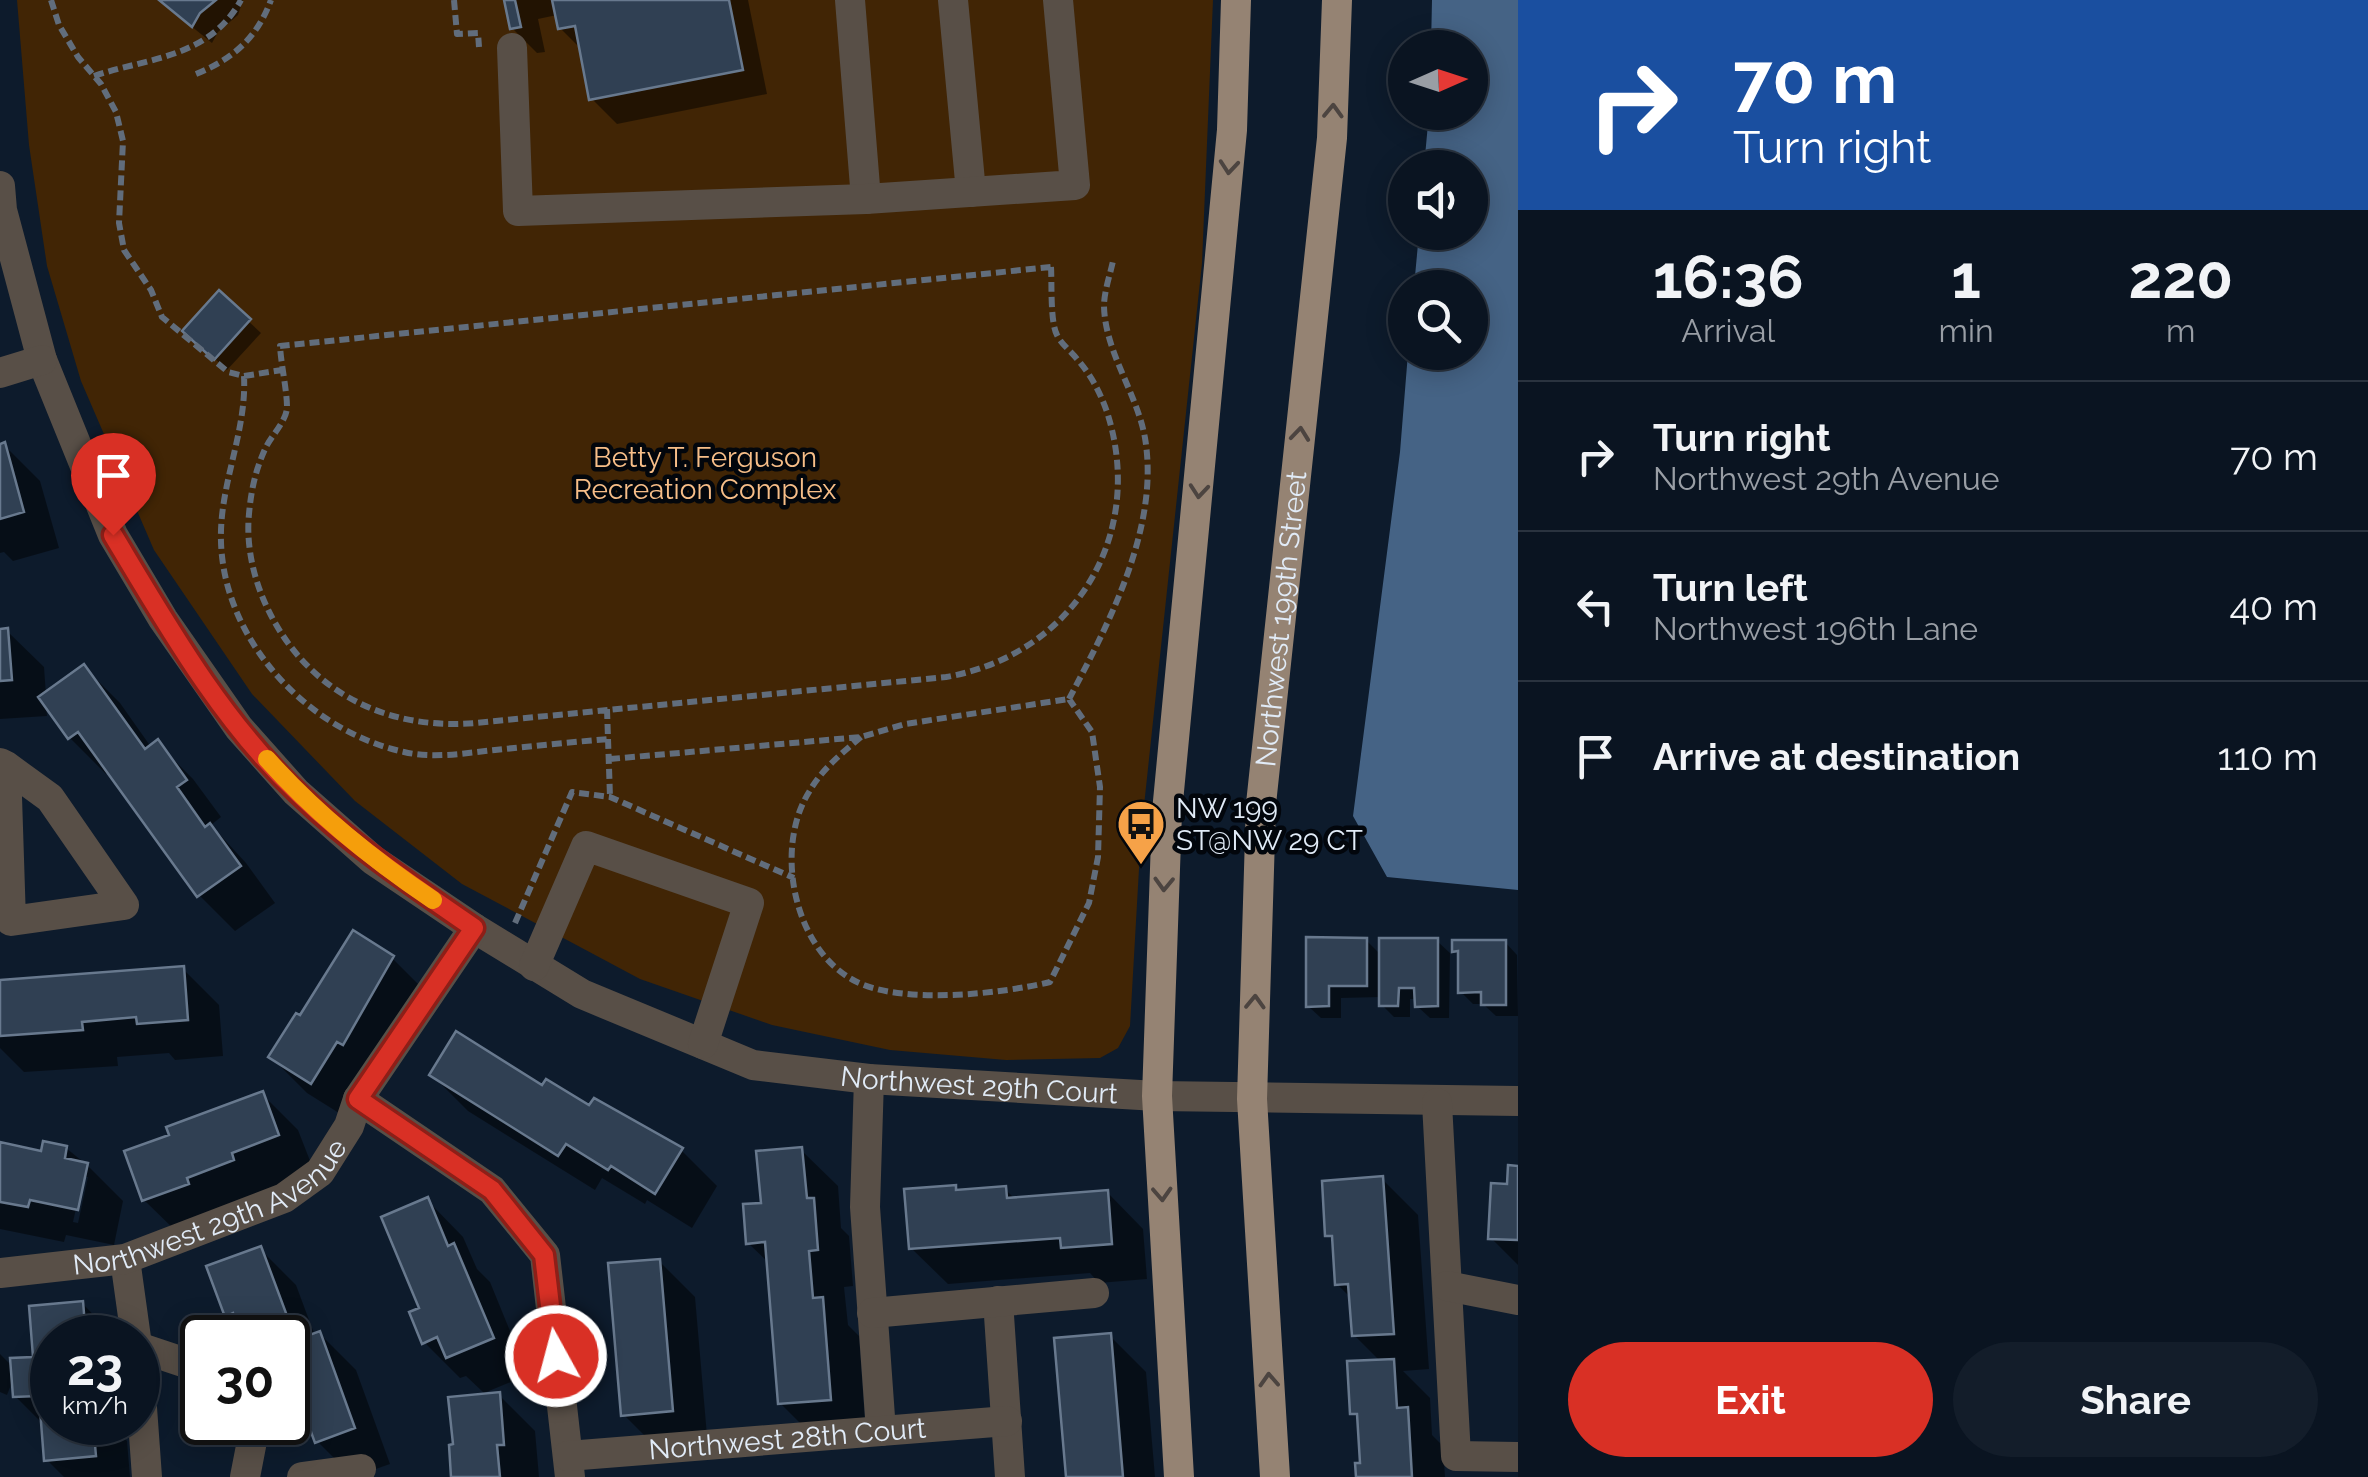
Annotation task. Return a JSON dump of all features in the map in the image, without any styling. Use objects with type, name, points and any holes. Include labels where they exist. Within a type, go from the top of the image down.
[{"type":"main road","points":[[1179,1477],[1156,1096],[1167,812],[1232,130],[1236,0]]},
{"type":"main road","name":"Northwest 199th Street","points":[[1275,1477],[1252,1100],[1261,804],[1332,138],[1337,0]]},
{"type":"street","points":[[850,0],[866,199]]},
{"type":"street","points":[[953,0],[971,192]]},
{"type":"street","points":[[512,48],[518,211],[866,199],[1075,185],[1058,0]]},
{"type":"street","name":"Northwest 29th Court","points":[[0,186],[2,210],[42,360],[113,535],[164,620],[239,728],[296,792],[373,860],[534,966],[582,994],[753,1064],[869,1078],[1156,1096],[1518,1101]]},
{"type":"street","points":[[0,373],[42,360]]},
{"type":"street","points":[[3,765],[50,798],[124,904],[10,922],[3,765]]},
{"type":"street","points":[[534,966],[586,846],[749,903],[703,1044]]},
{"type":"street","name":"Northwest 29th Avenue","points":[[0,1273],[125,1258],[284,1198],[320,1172],[348,1126],[358,1099],[474,928]]},
{"type":"street","points":[[869,1078],[865,1188],[880,1431]]},
{"type":"street","points":[[358,1099],[492,1190],[544,1255],[569,1467]]},
{"type":"street","points":[[1437,1102],[1456,1456],[1518,1457]]},
{"type":"street","points":[[125,1258],[133,1315]]},
{"type":"street","points":[[1447,1286],[1518,1300]]},
{"type":"street","points":[[872,1313],[1094,1292]]},
{"type":"street","points":[[998,1302],[1010,1477]]},
{"type":"street","name":"Northwest 28th Court","points":[[569,1467],[1006,1420]]},
{"type":"street","points":[[145,1445],[147,1477]]},
{"type":"street","points":[[245,1477],[251,1445]]},
{"type":"street","points":[[302,1477],[361,1469]]},
{"type":"path","points":[[51,0],[59,24],[78,57],[116,112],[122,141],[119,224],[124,250],[151,290],[162,318],[228,372],[244,376],[282,370]]},
{"type":"path","points":[[94,76],[199,46],[241,0]]},
{"type":"path","points":[[196,74],[238,51],[262,20],[271,0]]},
{"type":"path","points":[[454,0],[457,34],[478,33],[479,51]]},
{"type":"path","points":[[1069,699],[1101,638],[1141,536],[1148,488],[1145,438],[1110,338],[1104,305],[1113,261]]},
{"type":"path","points":[[1051,266],[1056,334],[1098,389],[1113,434],[1119,477],[1116,517],[1104,556],[1081,596],[1053,627],[1012,656],[974,672],[462,724],[414,722],[376,712],[335,692],[284,640],[262,596],[248,519],[256,472],[287,408],[282,370],[280,346],[1051,266]]},
{"type":"path","points":[[244,376],[245,398],[224,486],[224,580],[238,621],[273,672],[316,710],[356,737],[406,753],[448,755],[610,738]]},
{"type":"path","points":[[610,758],[861,737],[905,724],[1069,699]]},
{"type":"path","points":[[861,737],[831,762],[807,794],[796,824],[790,857],[804,924],[822,953],[854,981],[904,994],[1006,992],[1050,982],[1089,903],[1098,857],[1100,787],[1092,732],[1069,699]]},
{"type":"path","points":[[607,709],[610,797]]},
{"type":"path","points":[[505,947],[572,792],[610,797],[795,878]]},
{"type":"green space","name":"Betty T. Ferguson Recreation Complex","points":[[17,0],[1213,0],[1202,263],[1141,834],[1130,1026],[1118,1048],[1100,1058],[1006,1060],[890,1050],[772,1025],[640,979],[462,884],[355,801],[252,694],[154,550],[81,381],[47,266],[29,145]]},
{"type":"water","points":[[1432,0],[1518,0],[1518,890],[1387,877],[1353,816],[1400,452],[1407,370],[1488,370],[1488,270],[1416,270],[1417,250],[1488,250],[1488,150],[1426,150],[1427,130],[1488,130],[1488,30],[1431,30]]},
{"type":"building","points":[[159,0],[216,0],[200,13],[192,27]]},
{"type":"building","points":[[504,0],[515,0],[521,27],[510,29]]},
{"type":"building","points":[[552,0],[729,0],[743,70],[589,100],[575,26],[558,29]]},
{"type":"building","points":[[219,290],[251,319],[214,360],[182,331]]},
{"type":"building","points":[[5,442],[24,512],[0,519],[0,444]]},
{"type":"building","points":[[8,628],[12,680],[0,681],[0,629]]},
{"type":"building","points":[[84,664],[145,749],[158,739],[187,780],[177,787],[205,827],[210,823],[241,866],[197,897],[78,732],[68,739],[38,697]]},
{"type":"building","points":[[353,930],[394,956],[343,1045],[337,1042],[311,1084],[268,1057],[296,1013],[300,1015]]},
{"type":"building","points":[[1306,937],[1367,938],[1367,986],[1329,986],[1329,1006],[1306,1007]]},
{"type":"building","points":[[1379,938],[1438,938],[1438,1006],[1415,1007],[1414,988],[1399,988],[1398,1006],[1379,1006]]},
{"type":"building","points":[[1452,940],[1506,940],[1506,1005],[1481,1005],[1481,992],[1458,993],[1458,951],[1452,952]]},
{"type":"building","points":[[184,966],[188,1020],[137,1024],[136,1017],[82,1022],[83,1030],[0,1036],[0,980]]},
{"type":"building","points":[[456,1031],[542,1085],[546,1079],[589,1105],[594,1098],[683,1148],[655,1194],[566,1144],[558,1156],[429,1075]]},
{"type":"building","points":[[263,1091],[279,1135],[232,1153],[234,1160],[187,1178],[189,1184],[142,1201],[124,1151],[169,1135],[166,1127]]},
{"type":"building","points":[[43,1141],[67,1146],[65,1158],[88,1163],[78,1210],[30,1200],[28,1207],[0,1202],[0,1142],[41,1151]]},
{"type":"building","points":[[802,1147],[807,1198],[814,1198],[818,1250],[809,1251],[813,1298],[823,1297],[831,1400],[778,1404],[765,1242],[746,1244],[743,1204],[761,1203],[756,1151]]},
{"type":"building","points":[[1508,1165],[1518,1166],[1518,1240],[1488,1239],[1491,1183],[1507,1184]]},
{"type":"building","points":[[1383,1176],[1394,1334],[1352,1336],[1348,1284],[1335,1285],[1332,1236],[1325,1236],[1322,1181]]},
{"type":"building","points":[[956,1185],[956,1190],[1006,1186],[1007,1198],[1108,1190],[1112,1244],[1061,1248],[1060,1238],[909,1249],[904,1189]]},
{"type":"building","points":[[428,1197],[448,1246],[454,1243],[494,1338],[446,1358],[437,1337],[422,1344],[409,1312],[419,1308],[381,1217]]},
{"type":"building","points":[[261,1246],[287,1315],[224,1315],[206,1266]]},
{"type":"building","points":[[660,1259],[673,1411],[621,1416],[608,1263]]},
{"type":"building","points":[[83,1301],[84,1315],[30,1315],[30,1319],[29,1306]]},
{"type":"building","points":[[320,1331],[355,1428],[315,1443],[310,1429],[310,1335]]},
{"type":"building","points":[[1111,1333],[1123,1477],[1066,1477],[1054,1338]]},
{"type":"building","points":[[30,1357],[30,1396],[13,1397],[10,1358]]},
{"type":"building","points":[[1394,1359],[1397,1408],[1408,1407],[1412,1477],[1356,1477],[1355,1463],[1360,1463],[1357,1414],[1350,1414],[1347,1361]]},
{"type":"building","points":[[500,1392],[504,1445],[497,1445],[500,1477],[451,1477],[449,1445],[453,1444],[448,1397]]},
{"type":"building","points":[[43,1445],[95,1445],[96,1456],[44,1461]]},
{"type":"slow traffic","points":[[267,759],[296,792],[373,860],[433,900]]},
{"type":"place","name":"NW 199 ST@NW 29 CT","points":[[1141,866]]},
{"type":"route","points":[[113,535],[164,620],[239,728],[296,792],[373,860],[474,928],[358,1099],[492,1190],[544,1255],[556,1356]]}]
